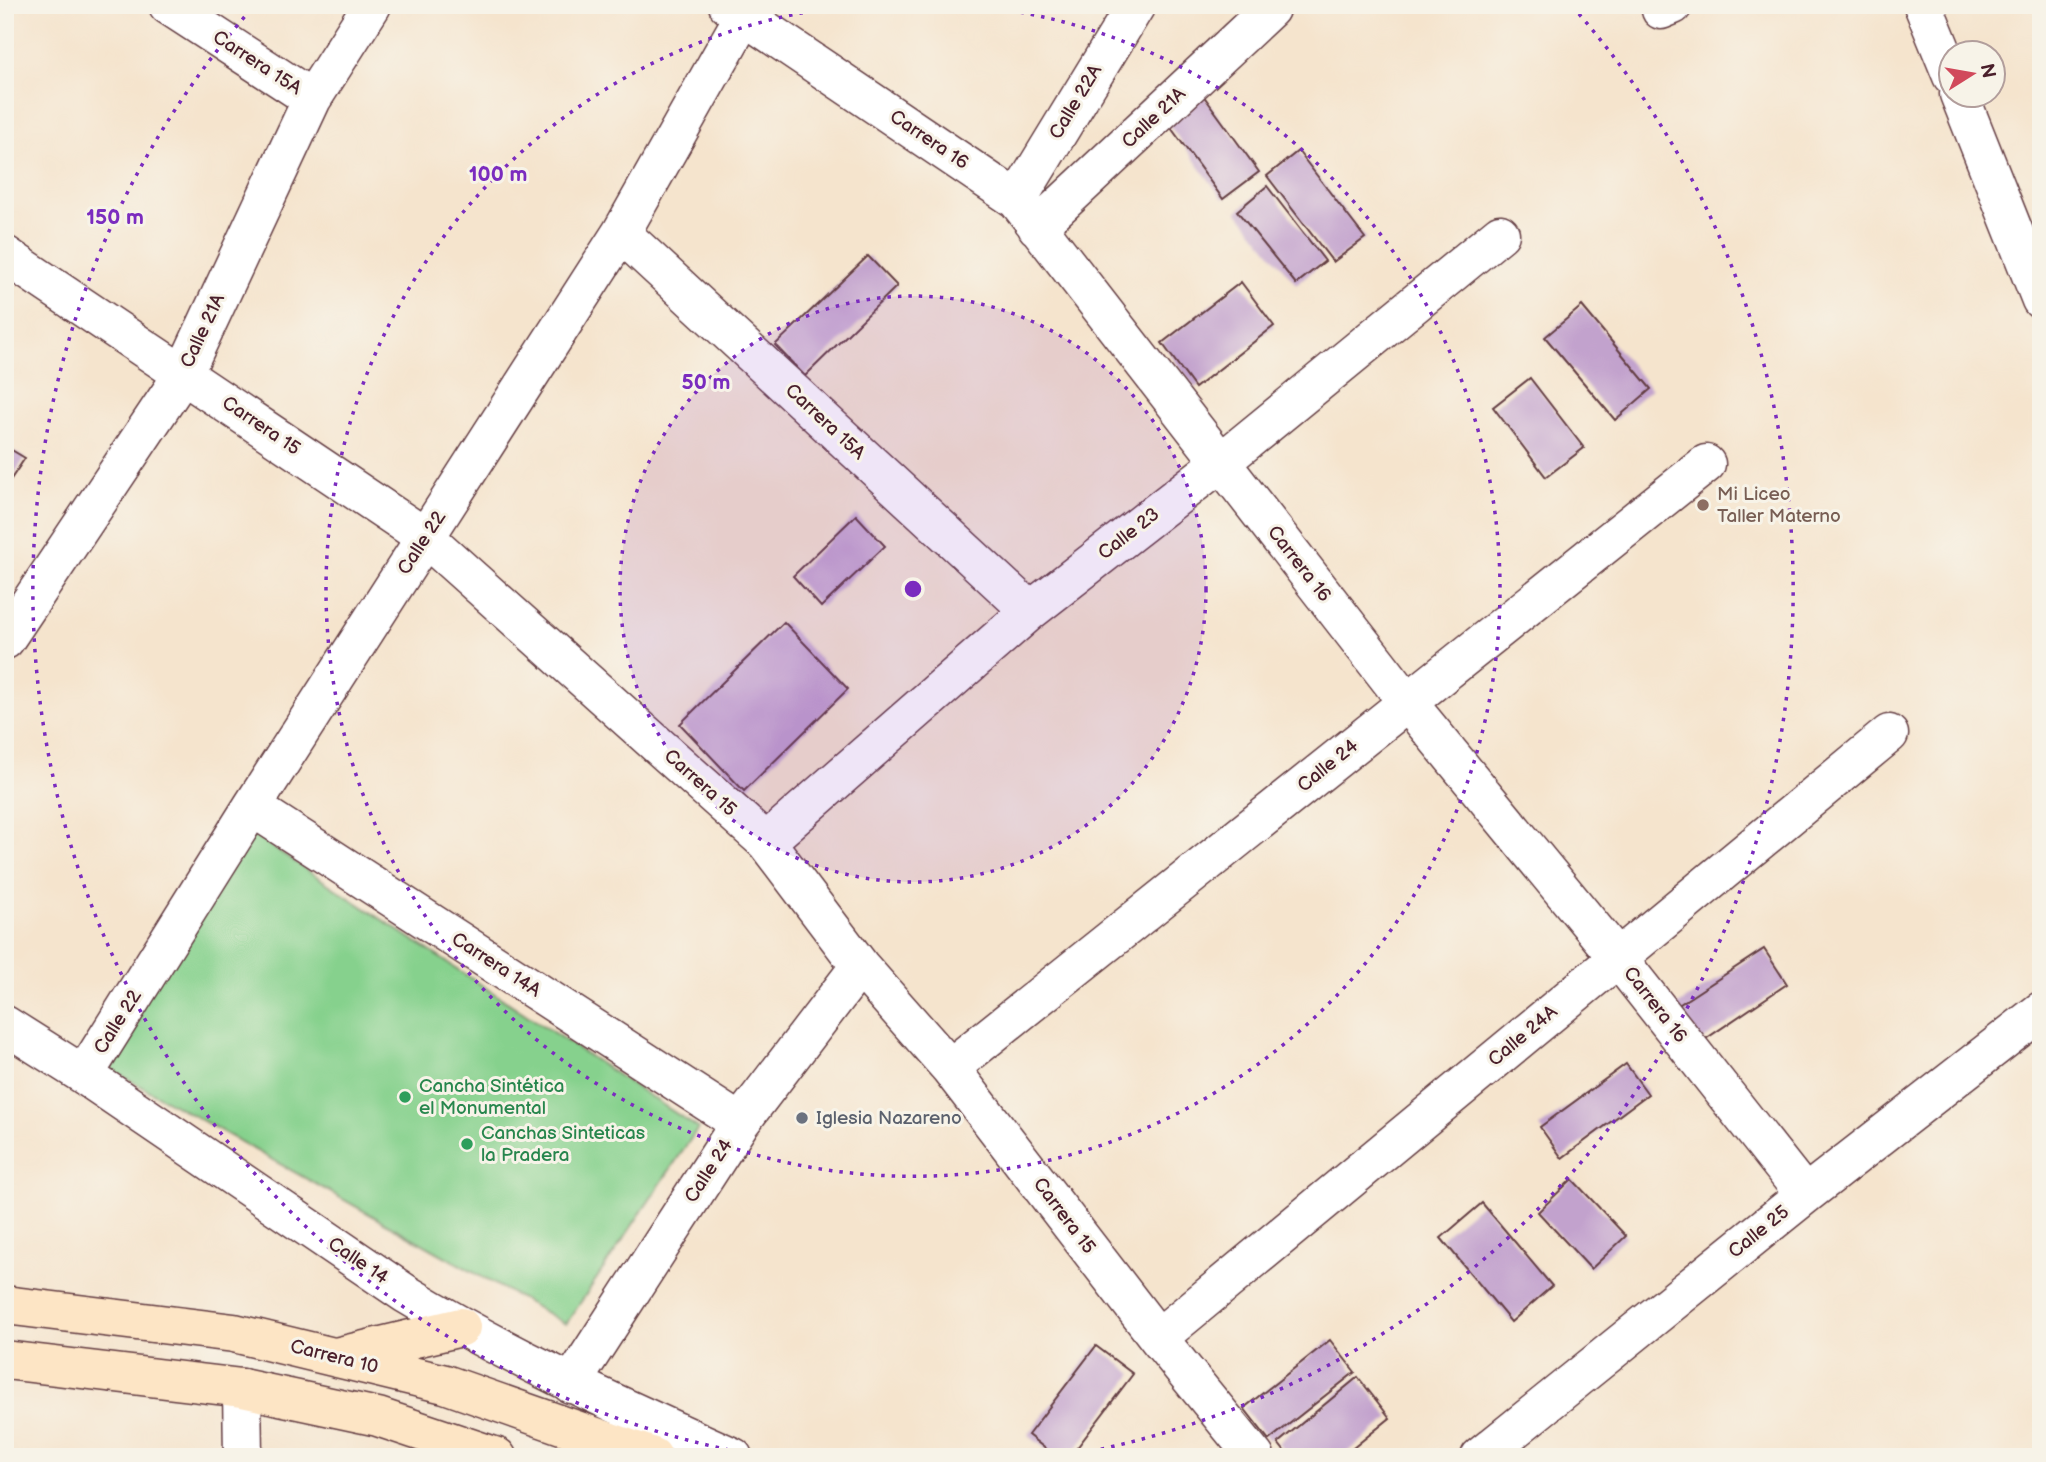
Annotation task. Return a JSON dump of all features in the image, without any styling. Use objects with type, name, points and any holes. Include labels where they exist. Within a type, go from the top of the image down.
[{"type":"main road","name":"Carrera 10","points":[[5,1305],[234,1333],[445,1384],[653,1457]]},
{"type":"main road","points":[[334,1358],[460,1327]]},
{"type":"main road","points":[[5,1360],[242,1388],[378,1417],[497,1457]]},
{"type":"street","name":"Carrera 15A","points":[[168,5],[312,99]]},
{"type":"street","name":"Calle 21A","points":[[5,640],[184,373],[312,99],[372,5]]},
{"type":"street","name":"Calle 22A","points":[[1027,213],[1136,5]]},
{"type":"street","points":[[1923,5],[1938,43]]},
{"type":"street","name":"Carrera 16","points":[[741,8],[1027,213],[1408,703],[1617,957],[1805,1195]]},
{"type":"street","name":"Calle 22","points":[[84,1075],[252,807],[621,233],[741,8]]},
{"type":"street","name":"Calle 21A","points":[[1027,213],[1270,9]]},
{"type":"street","points":[[1965,108],[2041,300]]},
{"type":"street","name":"Carrera 15A","points":[[621,233],[1030,611]]},
{"type":"street","name":"Calle 23","points":[[765,842],[1030,611],[1220,463],[1500,234]]},
{"type":"street","name":"Carrera 15","points":[[5,256],[184,373],[425,537],[765,842],[860,966],[950,1068],[1158,1338],[1255,1457]]},
{"type":"street","name":"Calle 24","points":[[950,1068],[1706,464]]},
{"type":"street","name":"Calle 24A","points":[[1158,1338],[1889,734]]},
{"type":"street","name":"Carrera 14A","points":[[252,807],[740,1123]]},
{"type":"street","name":"Calle 24","points":[[571,1384],[740,1123],[860,966]]},
{"type":"street","name":"Calle 25","points":[[1479,1457],[1805,1195],[2041,1011]]},
{"type":"street","name":"Calle 14","points":[[5,1025],[84,1075],[406,1294],[460,1327],[571,1384],[733,1457]]},
{"type":"street","points":[[242,1388],[243,1457]]},
{"type":"green space","name":"Cancha Sintética el Monumental","points":[[248,831],[698,1128],[566,1324],[103,1065]]},
{"type":"building","points":[[1203,95],[1259,172],[1223,199],[1166,121]]},
{"type":"building","points":[[1298,151],[1365,238],[1333,262],[1267,176]]},
{"type":"building","points":[[1267,186],[1325,261],[1296,284],[1237,211]]},
{"type":"building","points":[[868,256],[897,286],[805,376],[775,345]]},
{"type":"building","points":[[1241,282],[1274,326],[1195,388],[1162,343]]},
{"type":"building","points":[[1582,306],[1651,389],[1615,420],[1545,337]]},
{"type":"building","points":[[1530,378],[1584,448],[1546,477],[1493,407]]},
{"type":"building","points":[[5,446],[25,458],[5,488]]},
{"type":"building","points":[[856,515],[885,546],[821,607],[793,576]]},
{"type":"building","points":[[784,622],[848,689],[744,791],[680,724]]},
{"type":"building","points":[[1764,949],[1787,984],[1701,1042],[1677,1006]]},
{"type":"building","points":[[1626,1064],[1648,1094],[1562,1158],[1540,1127]]},
{"type":"building","points":[[1572,1179],[1626,1236],[1591,1269],[1538,1212]]},
{"type":"building","points":[[1482,1203],[1552,1286],[1511,1322],[1441,1238]]},
{"type":"building","points":[[1330,1340],[1355,1372],[1269,1440],[1244,1408]]},
{"type":"building","points":[[1096,1346],[1133,1374],[1070,1457],[1056,1457],[1028,1435]]},
{"type":"building","points":[[1358,1377],[1390,1418],[1342,1457],[1289,1457],[1278,1443]]},
{"type":"place","name":"Mi Liceo Taller Materno","points":[[1703,505]]},
{"type":"place","name":"Cancha Sintética el Monumental","points":[[405,1097]]},
{"type":"place","name":"Iglesia Nazareno","points":[[802,1118]]},
{"type":"place","name":"Canchas Sinteticas la Pradera","points":[[467,1144]]}]
